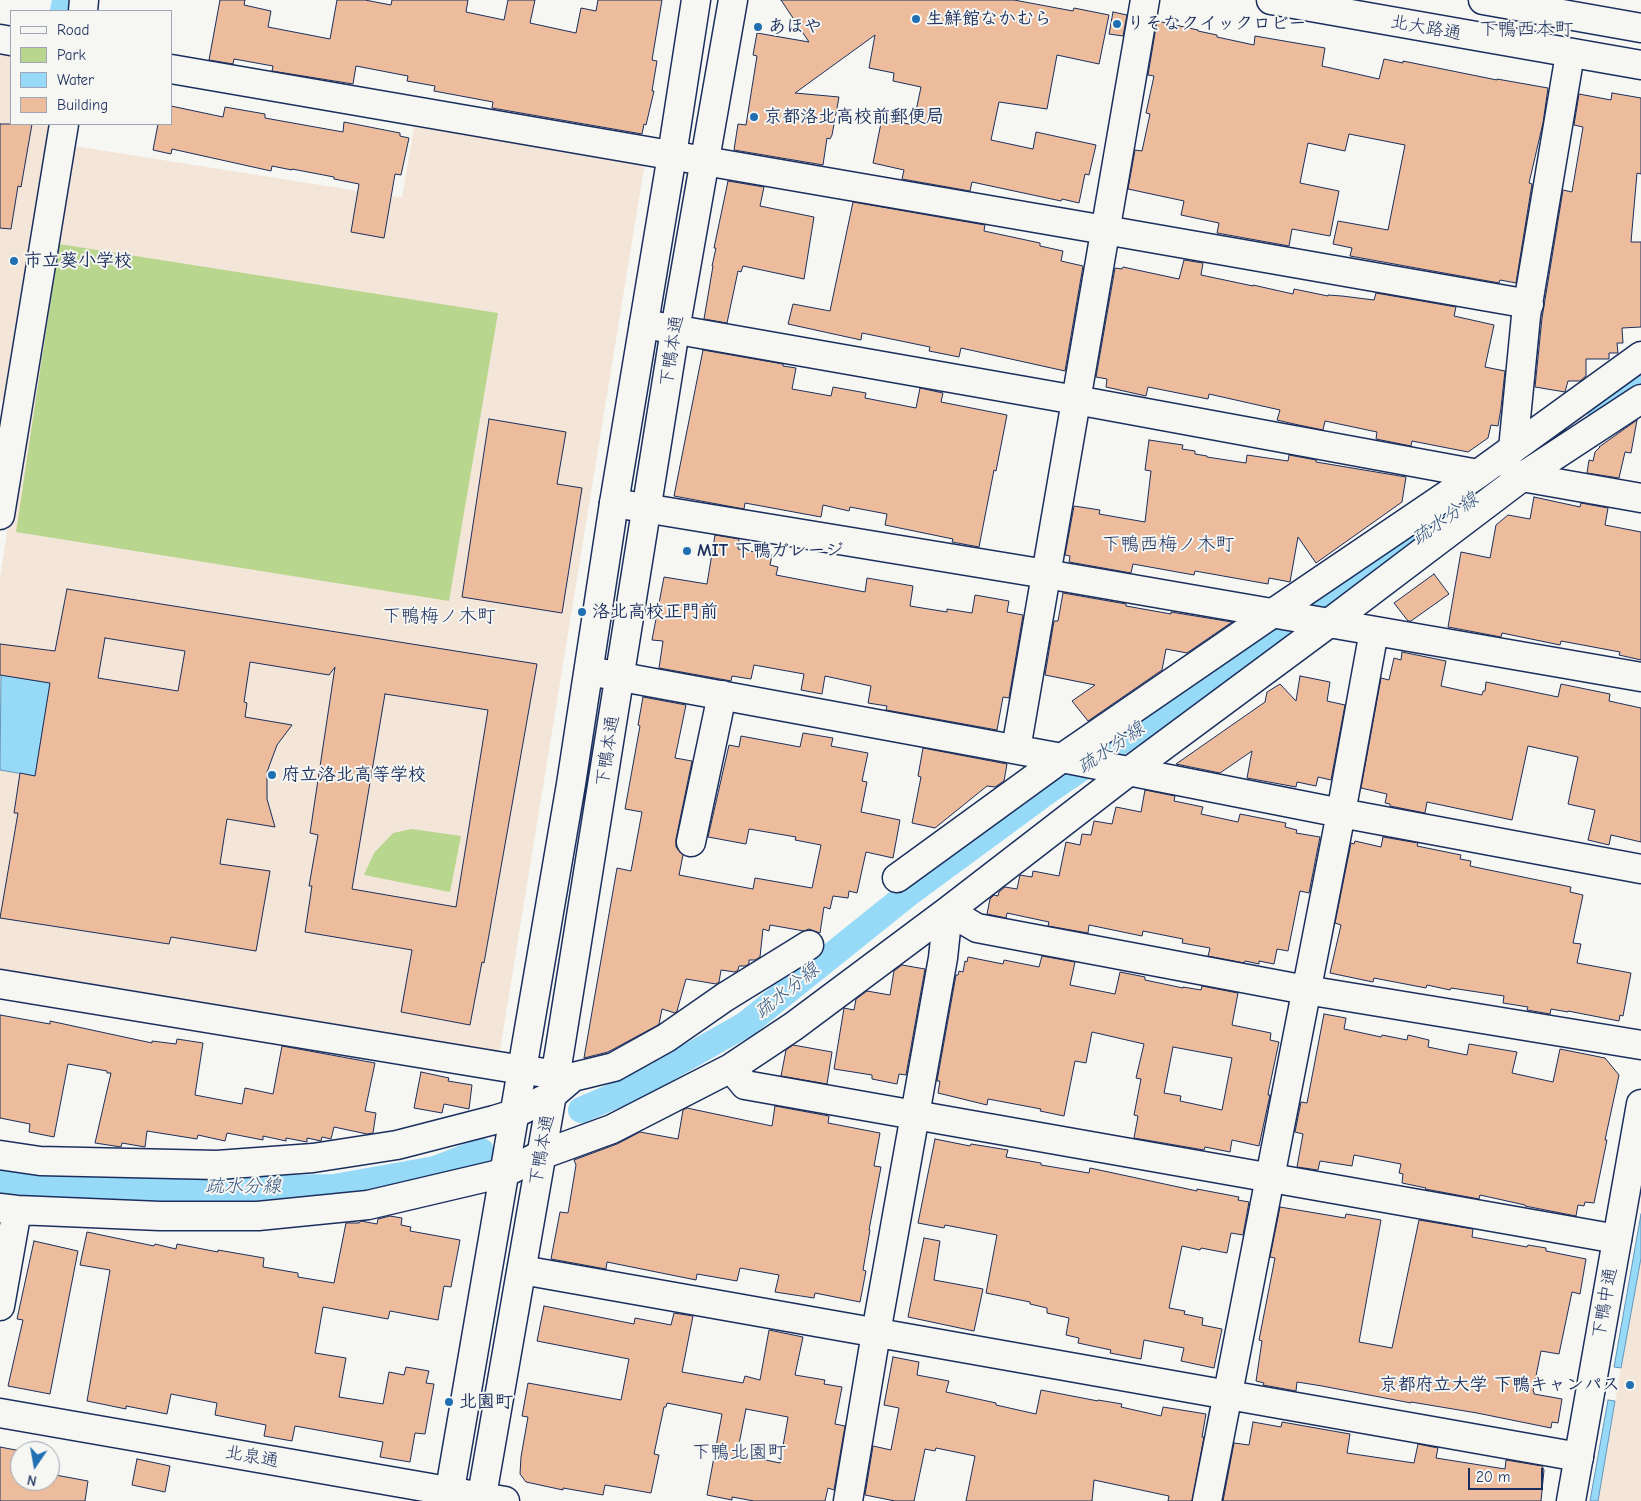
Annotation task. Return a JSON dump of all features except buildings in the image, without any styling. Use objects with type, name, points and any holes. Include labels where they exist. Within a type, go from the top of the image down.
[{"type":"main road","name":"下鴨本通","points":[[449,1496],[571,784],[614,503],[696,0]]},
{"type":"main road","name":"下鴨本通","points":[[489,1500],[522,1270],[541,1155],[560,1083],[602,790],[646,508],[733,0]]},
{"type":"main road","points":[[1016,750],[1145,0]]},
{"type":"main road","name":"北大路通","points":[[1270,0],[1641,65]]},
{"type":"main road","points":[[1483,0],[1641,28]]},
{"type":"main road","points":[[1496,462],[1526,316],[1570,54]]},
{"type":"main road","points":[[172,69],[1528,304]]},
{"type":"main road","points":[[0,515],[8,421],[64,125]]},
{"type":"main road","points":[[644,324],[1076,400],[1496,462],[1522,477],[1641,498]]},
{"type":"main road","points":[[897,878],[1062,758],[1496,462],[1641,356]]},
{"type":"main road","points":[[0,1306],[9,1209],[160,1216],[258,1216],[368,1205],[504,1173],[541,1155],[612,1129],[730,1068],[794,1026],[948,911],[1128,772],[1330,623],[1522,477],[1641,399]]},
{"type":"main road","points":[[614,503],[1046,574],[1641,677]]},
{"type":"main road","points":[[1207,1501],[1341,813],[1374,631]]},
{"type":"main road","points":[[589,670],[1641,869]]},
{"type":"main road","points":[[691,842],[722,695]]},
{"type":"main road","points":[[571,784],[602,790]]},
{"type":"main road","points":[[948,911],[977,928],[1306,990],[1641,1045]]},
{"type":"main road","points":[[848,1501],[943,958],[948,911]]},
{"type":"main road","points":[[0,1155],[40,1161],[217,1165],[313,1158],[397,1145],[514,1114],[560,1083],[614,1067],[666,1038],[725,997],[809,945]]},
{"type":"main road","points":[[0,984],[522,1070],[560,1083]]},
{"type":"main road","points":[[730,1068],[745,1085],[1617,1239]]},
{"type":"main road","name":"下鴨中通","points":[[1571,1501],[1641,1104]]},
{"type":"main road","points":[[522,1270],[1579,1457]]},
{"type":"main road","name":"北泉通","points":[[0,1413],[449,1496],[489,1500]]},
{"type":"shaded area","name":"市立葵小学校","points":[[0,52],[10,54],[10,125],[51,125],[7,398],[0,401]]},
{"type":"shaded area","name":"府立洛北高等学校","points":[[414,127],[645,162],[499,1056],[0,973],[0,577],[68,145],[402,198]]},
{"type":"shaded area","name":"京都府立大学 下鴨キャンパス","points":[[1641,1257],[1641,1501],[1598,1501],[1621,1368]]},
{"type":"green space","points":[[59,244],[498,313],[449,601],[16,532]]},
{"type":"green space","points":[[412,829],[461,836],[450,892],[364,875],[374,853],[393,833]]},
{"type":"water","points":[[1,675],[50,683],[35,776],[0,770]]},
{"type":"water","points":[[1641,1214],[1641,1258],[1621,1368],[1614,1367]]},
{"type":"water","points":[[1608,1400],[1615,1401],[1598,1501],[1590,1501]]},
{"type":"waterway","points":[[63,10],[65,0]]},
{"type":"waterway","name":"疏水分線","points":[[1600,411],[1641,382]]},
{"type":"waterway","name":"疏水分線","points":[[581,1110],[635,1087],[746,1024],[908,894],[1048,791],[1443,521]]},
{"type":"waterway","name":"疏水分線","points":[[0,1182],[104,1188],[334,1187],[435,1169],[481,1151]]},
{"type":"place","name":"生鮮館なかむら","points":[[916,19]]},
{"type":"place","name":"りそなクイックロビー","points":[[1117,24]]},
{"type":"place","name":"あほや","points":[[758,27]]},
{"type":"place","name":"京都洛北高校前郵便局","points":[[754,117]]},
{"type":"place","name":"市立葵小学校","points":[[14,261]]},
{"type":"place","name":"MIT 下鴨ガレージ","points":[[687,551]]},
{"type":"place","name":"洛北高校正門前","points":[[582,612]]},
{"type":"place","name":"府立洛北高等学校","points":[[272,775]]},
{"type":"place","name":"京都府立大学 下鴨キャンパス","points":[[1630,1385]]},
{"type":"place","name":"北園町","points":[[449,1402]]},
{"type":"district","name":"下鴨西本町","points":[[1526,30]]},
{"type":"district","name":"下鴨西梅ノ木町","points":[[1168,545]]},
{"type":"district","name":"下鴨梅ノ木町","points":[[439,617]]},
{"type":"district","name":"下鴨北園町","points":[[739,1453]]}]
